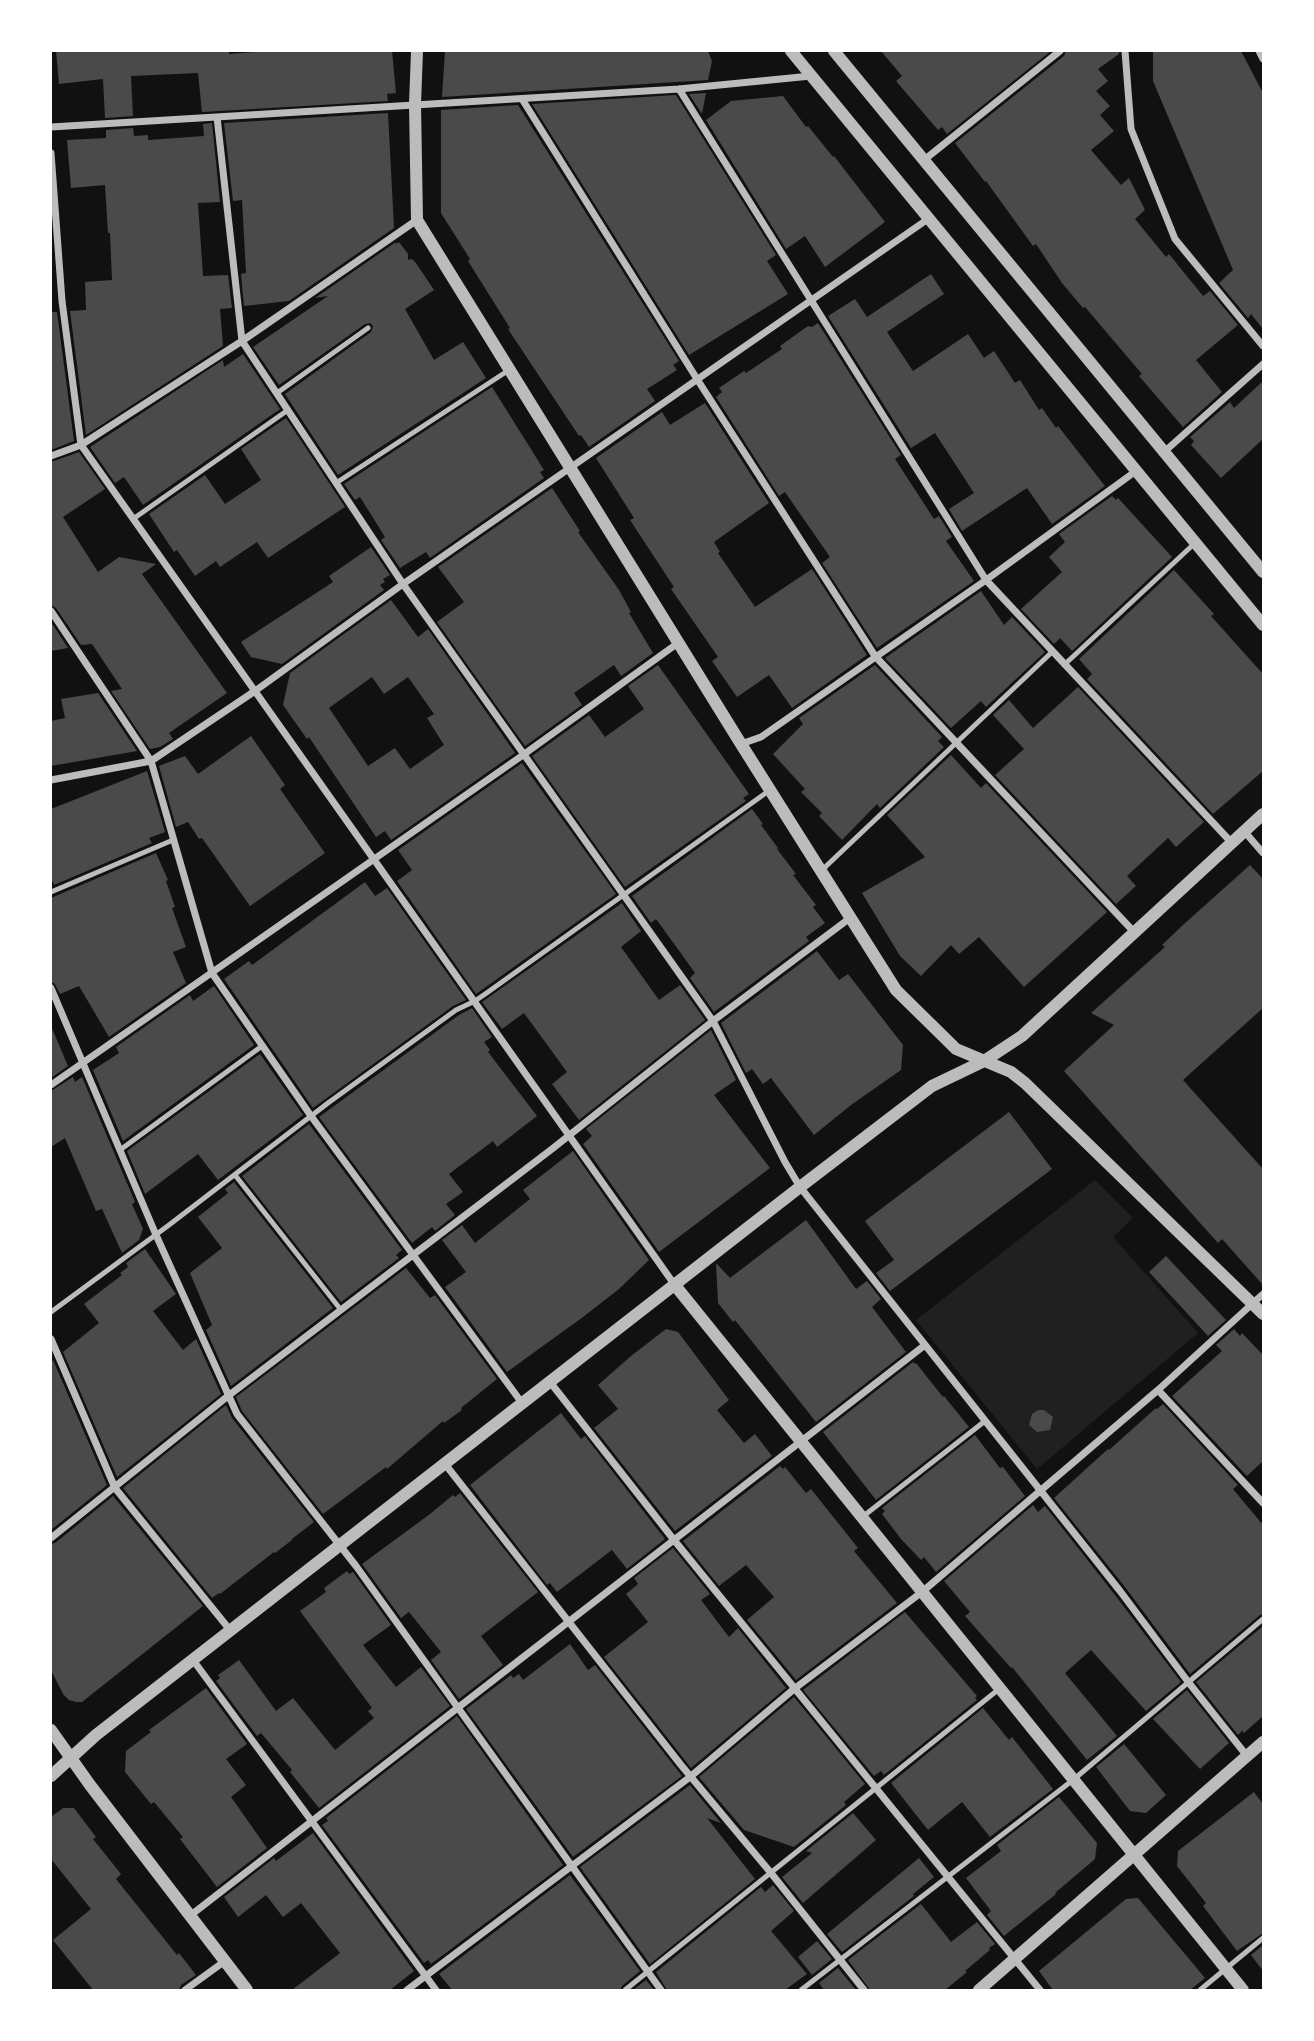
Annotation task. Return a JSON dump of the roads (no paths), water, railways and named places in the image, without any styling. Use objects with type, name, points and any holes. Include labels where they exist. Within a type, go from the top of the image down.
[{"type":"street","points":[[417,51],[416,220],[896,990],[956,1049],[1011,1072],[1025,1083],[1263,1314]]},
{"type":"street","points":[[791,51],[1263,625]]},
{"type":"street","points":[[834,51],[1263,572]]},
{"type":"street","points":[[924,160],[1060,51]]},
{"type":"street","points":[[1125,51],[1131,130],[1175,239],[1263,346]]},
{"type":"street","points":[[1259,51],[1263,59]]},
{"type":"street","points":[[51,127],[679,89],[811,76]]},
{"type":"street","points":[[679,89],[986,580],[1231,842]]},
{"type":"street","points":[[522,99],[875,656],[1135,933]]},
{"type":"street","points":[[217,117],[242,341],[403,584],[713,1021],[800,1187],[1247,1756]]},
{"type":"street","points":[[51,153],[62,301],[81,445],[674,1284],[1243,1990]]},
{"type":"street","points":[[51,780],[150,761],[255,691],[403,584],[929,219]]},
{"type":"street","points":[[51,456],[81,445],[242,341],[416,220]]},
{"type":"street","points":[[51,302],[62,301]]},
{"type":"street","points":[[1164,452],[1263,364]]},
{"type":"street","points":[[741,744],[761,737],[986,580],[1136,471]]},
{"type":"street","points":[[51,611],[150,761],[212,974],[311,1116],[522,1403]]},
{"type":"street","points":[[51,1085],[523,755],[678,643]]},
{"type":"street","points":[[51,1776],[96,1735],[230,1630],[932,1086],[984,1060],[1023,1036],[1263,814]]},
{"type":"street","points":[[1244,831],[1263,853]]},
{"type":"street","points":[[51,1538],[228,1396],[850,918]]},
{"type":"street","points":[[51,988],[156,1235],[237,1414],[341,1545],[661,1990]]},
{"type":"street","points":[[407,1990],[690,1777],[794,1689],[922,1592],[1158,1390],[1263,1294]]},
{"type":"street","points":[[51,1339],[115,1488],[230,1630]]},
{"type":"street","points":[[191,1915],[925,1345]]},
{"type":"street","points":[[550,1382],[794,1689],[1040,1990]]},
{"type":"street","points":[[1158,1390],[1263,1503]]},
{"type":"street","points":[[444,1464],[690,1777],[864,1990]]},
{"type":"street","points":[[193,1660],[436,1990]]},
{"type":"street","points":[[51,1730],[247,1990]]},
{"type":"street","points":[[979,1990],[1263,1742]]},
{"type":"street","points":[[185,1990],[225,1961]]},
{"type":"lane","points":[[277,393],[368,328]]},
{"type":"lane","points":[[336,482],[509,370]]},
{"type":"lane","points":[[133,519],[288,411]]},
{"type":"lane","points":[[1064,665],[1196,543]]},
{"type":"lane","points":[[821,871],[1052,652]]},
{"type":"lane","points":[[51,1312],[456,1010],[475,1001],[770,790]]},
{"type":"lane","points":[[51,892],[173,840]]},
{"type":"lane","points":[[120,1150],[262,1046]]},
{"type":"lane","points":[[234,1175],[341,1310]]},
{"type":"lane","points":[[861,1518],[985,1421]]},
{"type":"lane","points":[[801,1990],[1073,1780],[1263,1619]]},
{"type":"lane","points":[[625,1990],[999,1689]]},
{"type":"lane","points":[[1200,1990],[1263,1938]]}]
